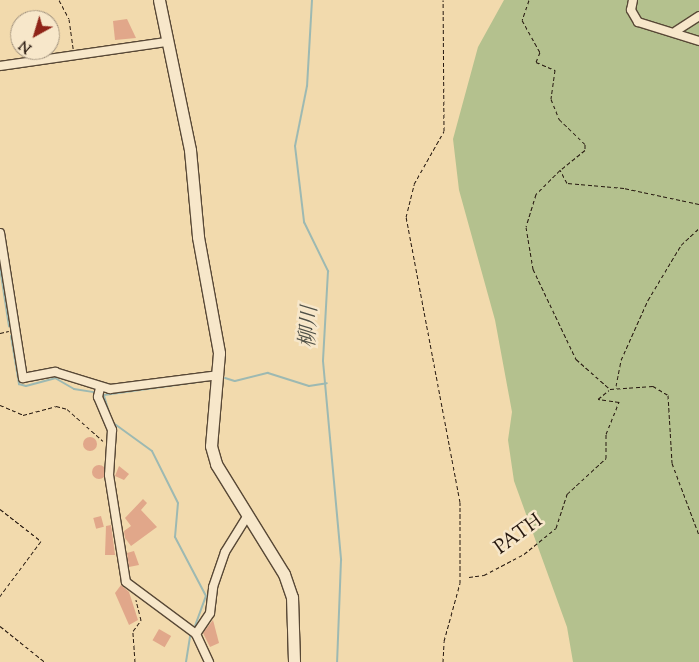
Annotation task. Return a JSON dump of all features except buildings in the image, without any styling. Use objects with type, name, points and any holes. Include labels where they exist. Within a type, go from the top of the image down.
[{"type":"street","points":[[159,0],[190,150],[219,375],[211,446],[216,464],[248,515],[289,590],[294,662]]},
{"type":"street","points":[[632,0],[631,10],[638,22],[676,31],[699,41]]},
{"type":"street","points":[[676,31],[699,16]]},
{"type":"street","points":[[0,66],[167,42]]},
{"type":"street","points":[[0,233],[23,378],[55,372],[100,388],[219,375]]},
{"type":"street","points":[[100,388],[98,397],[112,430],[109,475],[114,491],[120,565],[126,582],[134,590],[196,634],[209,662]]},
{"type":"street","points":[[196,634],[210,613],[213,587],[225,552],[248,515]]},
{"type":"path","points":[[59,0],[69,18],[74,55]]},
{"type":"path","points":[[443,0],[444,131],[414,184],[406,217],[460,502],[460,582],[444,641],[443,662]]},
{"type":"path","points":[[529,0],[522,20],[540,52],[536,62],[555,70],[551,99],[559,119],[585,144],[585,150],[560,170],[536,194],[526,227],[528,251],[565,342],[576,359],[610,389],[616,387],[653,386],[668,395],[672,463],[699,535]]},
{"type":"path","points":[[560,170],[568,183],[624,188],[699,204]]},
{"type":"path","points":[[616,387],[621,360],[648,300],[681,245],[699,228]]},
{"type":"path","name":"PATH","points":[[469,577],[484,575],[524,554],[556,528],[567,494],[606,458],[606,434],[619,402],[598,399],[610,389]]},
{"type":"path","points":[[0,405],[23,415],[56,406],[67,409],[110,449]]},
{"type":"path","points":[[0,510],[41,541],[0,596]]},
{"type":"path","points":[[134,590],[141,620],[133,631],[135,662]]},
{"type":"path","points":[[0,626],[45,662]]},
{"type":"green space","points":[[504,0],[699,0],[699,662],[573,662],[567,627],[514,481],[508,440],[512,412],[495,320],[459,190],[453,139],[478,47]]},
{"type":"waterway","name":"柳川","points":[[312,0],[307,86],[295,146],[304,222],[328,271],[323,361],[341,560],[337,662]]},
{"type":"waterway","points":[[0,268],[9,326]]},
{"type":"waterway","points":[[11,336],[19,384],[26,386],[55,378],[74,389],[94,392]]},
{"type":"waterway","points":[[225,378],[235,381],[268,373],[309,386],[327,383]]},
{"type":"waterway","points":[[195,626],[206,596],[175,537],[178,503],[152,451],[112,422],[104,395],[212,380]]},
{"type":"waterway","points":[[186,662],[190,636]]}]
